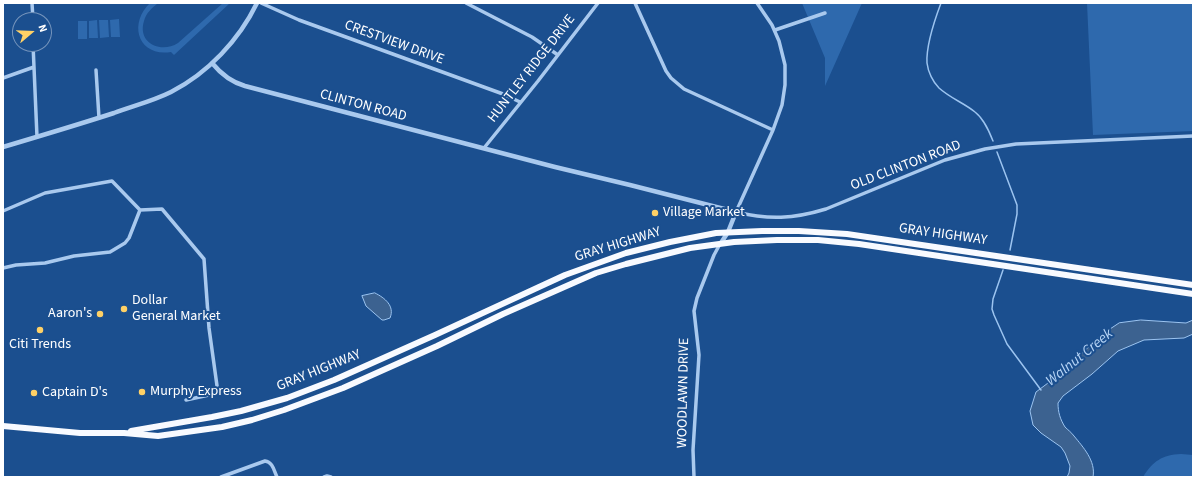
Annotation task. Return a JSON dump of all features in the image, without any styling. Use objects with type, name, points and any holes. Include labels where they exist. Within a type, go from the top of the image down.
[{"type":"highway","name":"GRAY HIGHWAY","points":[[124,432],[241,411],[287,398],[334,380],[565,275],[626,253],[696,236],[716,233],[762,230],[847,234],[1193,285]]},
{"type":"highway","name":"GRAY HIGHWAY","points":[[3,426],[80,433],[124,432],[158,436],[184,433],[252,420],[284,410],[337,390],[596,273],[670,252],[720,243],[777,240],[818,240],[859,244],[1193,294]]},
{"type":"street","points":[[3,147],[99,118],[147,102],[171,92],[212,64],[239,34],[257,3]]},
{"type":"street","name":"CRESTVIEW DRIVE","points":[[260,3],[299,20],[503,94],[520,102]]},
{"type":"street","points":[[466,3],[532,37],[558,55]]},
{"type":"street","name":"HUNTLEY RIDGE DRIVE","points":[[484,148],[598,3]]},
{"type":"street","points":[[635,3],[663,66],[676,83],[694,94],[773,130]]},
{"type":"street","points":[[720,243],[728,232],[773,130],[782,105],[785,85],[785,65],[782,52],[767,16],[757,3]]},
{"type":"street","points":[[774,30],[825,13]]},
{"type":"street","points":[[33,52],[37,137]]},
{"type":"street","name":"CLINTON ROAD","points":[[212,64],[219,72],[236,83],[245,86],[555,167],[630,184],[736,212]]},
{"type":"street","points":[[3,78],[34,67]]},
{"type":"street","points":[[96,70],[99,118]]},
{"type":"street","name":"OLD CLINTON ROAD","points":[[736,212],[751,216],[780,218],[811,214],[945,160],[972,152],[1016,144],[1193,136]]},
{"type":"street","points":[[4,209],[45,193],[112,181],[140,210],[162,209],[204,258],[209,328],[218,393],[186,400]]},
{"type":"street","points":[[3,268],[16,265],[45,263],[74,256],[110,252],[125,243],[130,238],[140,210]]},
{"type":"street","name":"WOODLAWN DRIVE","points":[[694,477],[693,450],[699,355],[694,311],[697,298],[720,243]]},
{"type":"street","points":[[222,477],[269,462],[271,463],[277,477]]},
{"type":"street","points":[[324,477],[331,477]]},
{"type":"shaded area","points":[[150,3],[158,3],[145,18],[143,29],[144,35],[147,41],[152,44],[158,47],[165,47],[178,43],[223,3],[230,3],[174,55],[171,52],[160,52],[151,49],[144,44],[140,37],[138,29],[139,20],[143,11]]},
{"type":"shaded area","points":[[802,3],[862,3],[825,86],[825,58]]},
{"type":"shaded area","points":[[1087,3],[1193,3],[1193,131],[1093,135]]},
{"type":"shaded area","points":[[119,19],[120,37],[111,37],[110,20]]},
{"type":"shaded area","points":[[97,20],[98,38],[89,38],[89,21]]},
{"type":"shaded area","points":[[99,20],[108,20],[109,37],[100,38]]},
{"type":"shaded area","points":[[78,21],[87,21],[87,39],[78,39]]},
{"type":"shaded area","points":[[1181,454],[1193,455],[1193,477],[1143,477],[1154,463],[1163,457]]},
{"type":"water","points":[[375,293],[382,297],[390,306],[390,318],[382,320],[366,306],[362,296]]},
{"type":"water","name":"Walnut Creek","points":[[1141,320],[1186,323],[1193,320],[1193,334],[1184,338],[1144,340],[1118,351],[1092,374],[1063,396],[1058,403],[1061,418],[1065,427],[1081,445],[1093,465],[1093,477],[1067,477],[1070,466],[1065,453],[1061,447],[1041,433],[1033,425],[1030,411],[1036,392],[1048,383],[1052,374],[1076,359],[1101,335],[1119,323]]},
{"type":"waterway","points":[[941,3],[929,41],[927,63],[930,73],[939,88],[971,109],[981,118],[993,141]]},
{"type":"waterway","points":[[997,152],[1017,205],[1017,214],[1010,250]]},
{"type":"waterway","points":[[1003,270],[993,299],[992,309],[1007,344],[1041,390]]},
{"type":"place","name":"Village Market","points":[[655,213]]},
{"type":"place","name":"Dollar General Market","points":[[124,309]]},
{"type":"place","name":"Aaron's","points":[[100,314]]},
{"type":"place","name":"Citi Trends","points":[[40,330]]},
{"type":"place","name":"Murphy Express","points":[[142,392]]},
{"type":"place","name":"Captain D's","points":[[34,393]]}]
